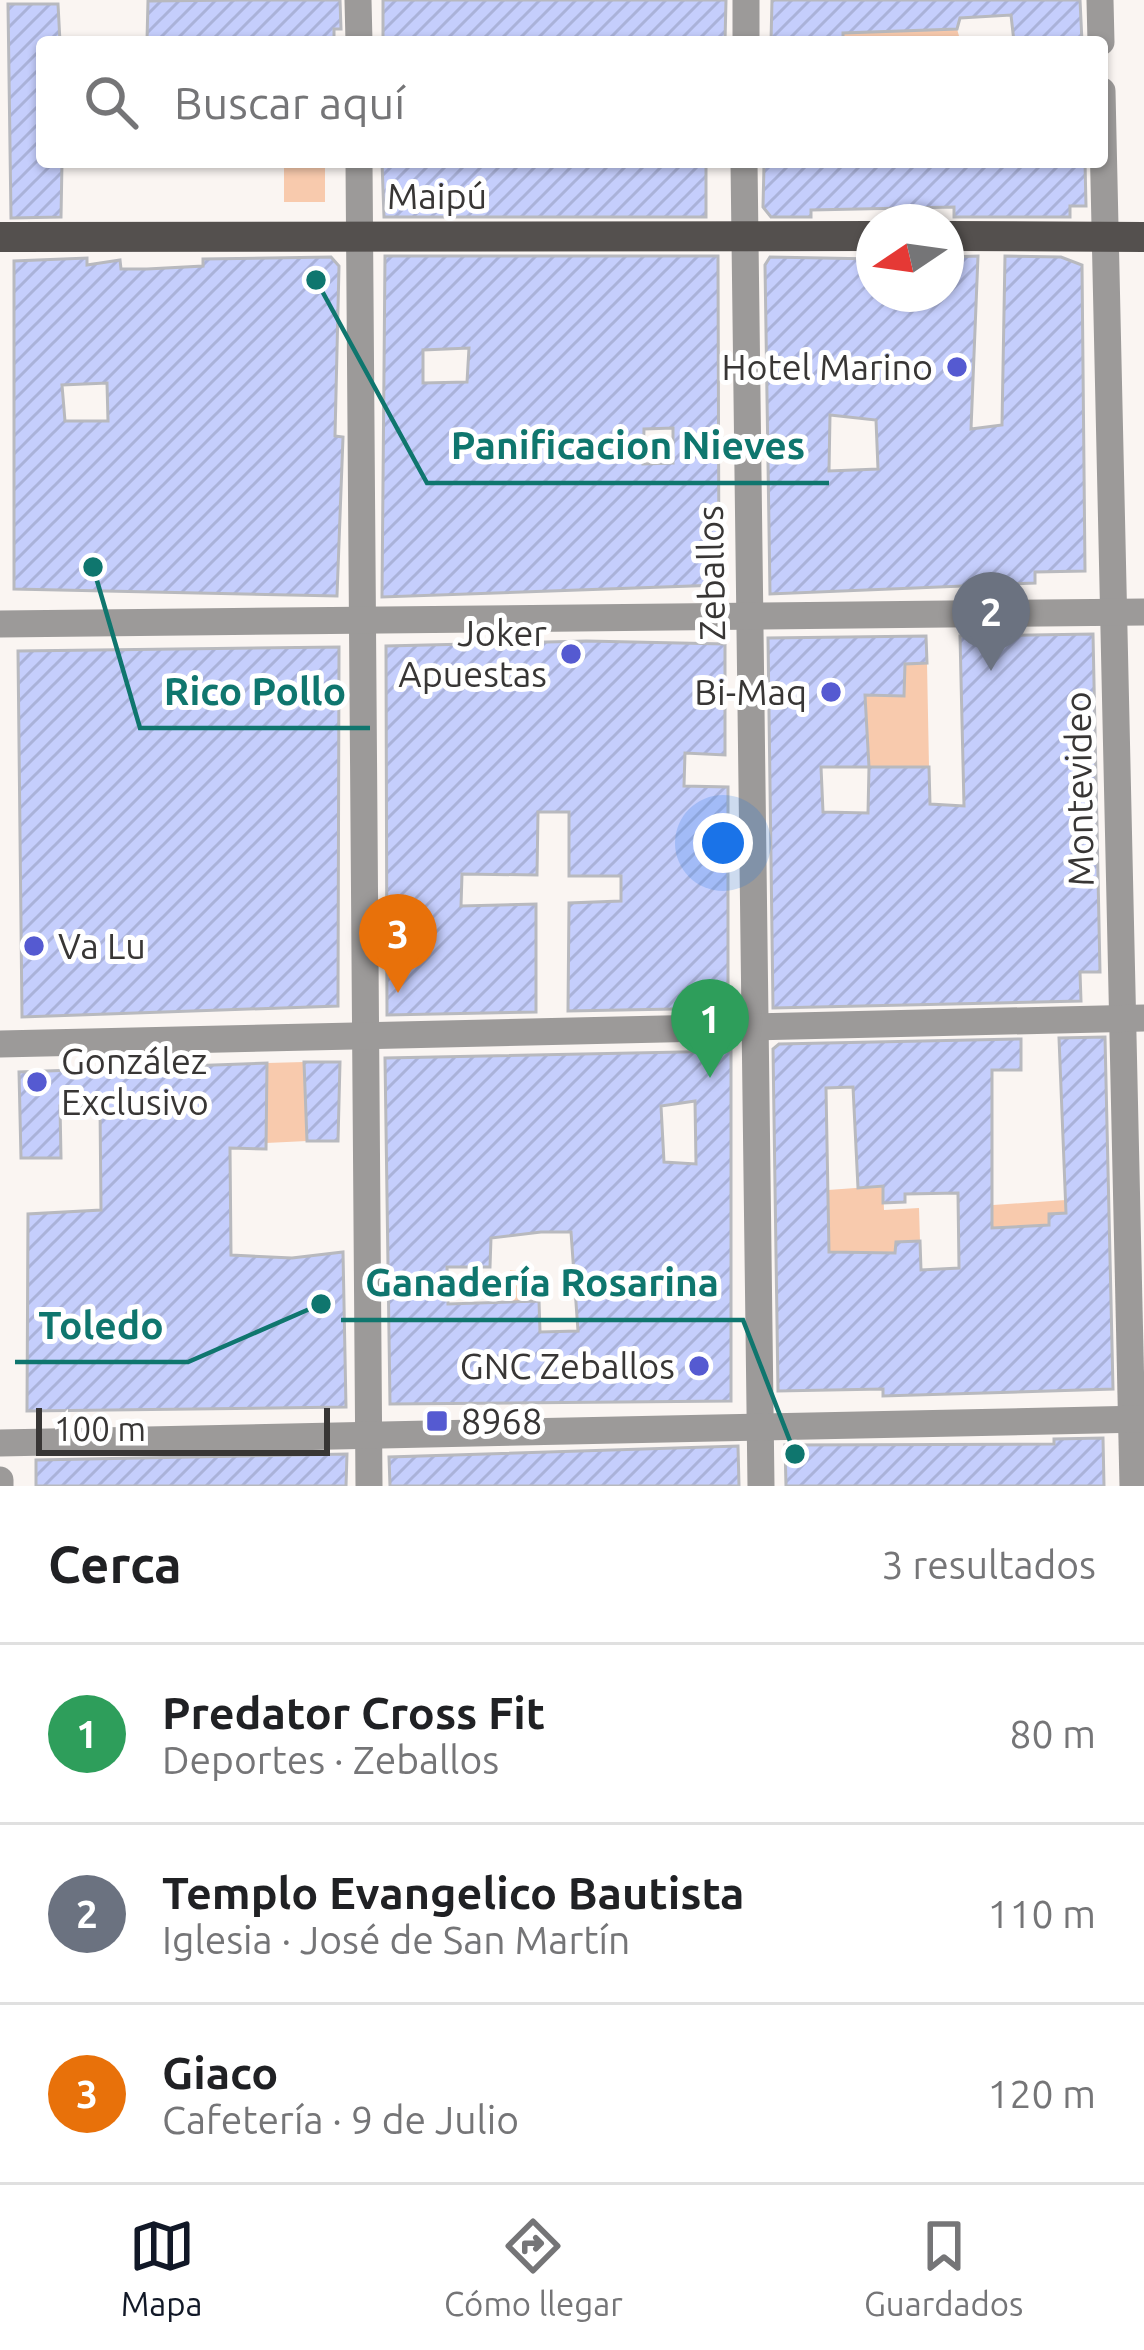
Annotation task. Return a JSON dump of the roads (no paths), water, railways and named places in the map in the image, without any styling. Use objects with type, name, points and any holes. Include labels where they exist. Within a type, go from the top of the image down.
[{"type":"main road","name":"Maipú","points":[[0,237],[856,236]]},
{"type":"main road","points":[[964,236],[1144,237]]},
{"type":"street","points":[[358,0],[358,36]]},
{"type":"street","points":[[746,0],[746,36]]},
{"type":"street","points":[[1100,0],[1101,36]]},
{"type":"street","points":[[359,168],[369,1486]]},
{"type":"street","name":"Zeballos","points":[[743,168],[761,1486]]},
{"type":"street","name":"Montevideo","points":[[1104,168],[1112,613],[1132,1018],[1138,1419],[1133,1486]]},
{"type":"street","points":[[0,624],[1144,612]]},
{"type":"street","points":[[0,1044],[1132,1018]]},
{"type":"street","points":[[0,1443],[1138,1419]]},
{"type":"place","name":"Panificacion Nieves","points":[[316,280]]},
{"type":"place","name":"Hotel Marino","points":[[957,367]]},
{"type":"place","name":"Rico Pollo","points":[[93,567]]},
{"type":"place","name":"Joker Apuestas","points":[[571,654]]},
{"type":"place","name":"Templo Evangelico Bautista","points":[[991,671]]},
{"type":"place","name":"Bi-Maq","points":[[831,692]]},
{"type":"place","name":"Va Lu","points":[[34,946]]},
{"type":"place","name":"Giaco","points":[[398,993]]},
{"type":"place","name":"Predator Cross Fit","points":[[710,1078]]},
{"type":"place","name":"González Exclusivo","points":[[37,1082]]},
{"type":"place","name":"Toledo","points":[[321,1304]]},
{"type":"place","name":"GNC Zeballos","points":[[699,1366]]},
{"type":"place","name":"8968","points":[[437,1421]]},
{"type":"place","name":"Ganadería Rosarina","points":[[795,1454]]}]
